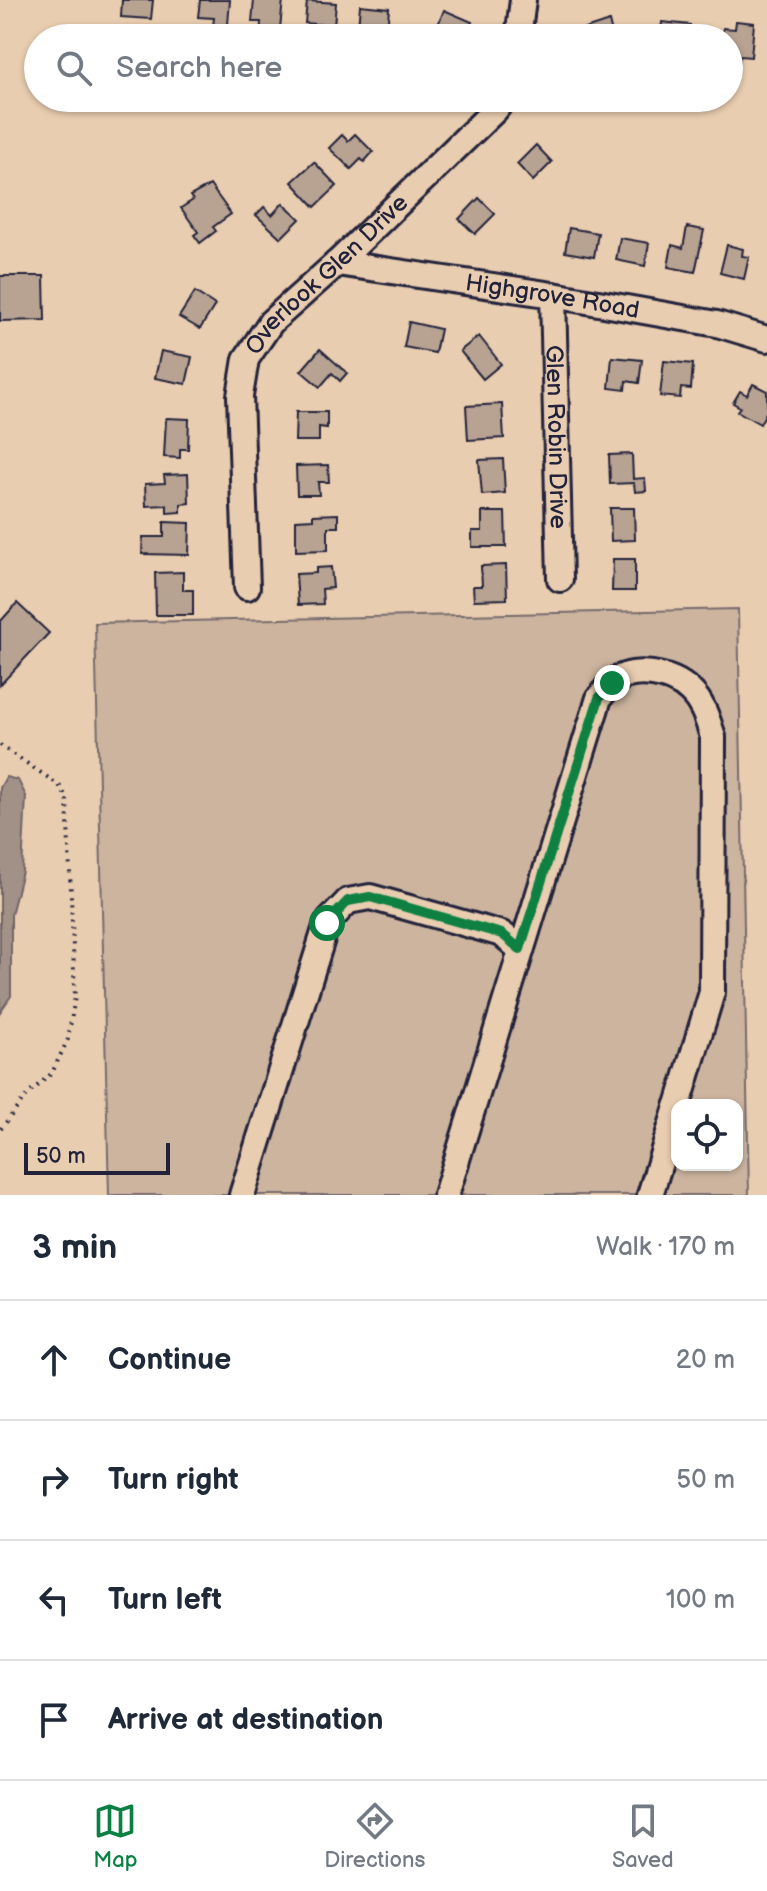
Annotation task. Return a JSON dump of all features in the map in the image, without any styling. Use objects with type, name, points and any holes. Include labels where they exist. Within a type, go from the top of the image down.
[{"type":"street","points":[[520,24],[523,0]]},
{"type":"street","name":"Overlook Glen Drive","points":[[247,587],[240,396],[246,359],[271,322],[337,263],[493,112]]},
{"type":"street","name":"Highgrove Road","points":[[337,263],[553,295],[717,324],[767,339]]},
{"type":"street","name":"Glen Robin Drive","points":[[553,295],[560,579]]},
{"type":"street","points":[[446,1195],[599,698],[612,683],[631,674],[661,676],[690,691],[705,711],[713,737],[712,992],[679,1099]]},
{"type":"street","points":[[242,1195],[327,923],[348,901],[370,897],[502,934],[520,949]]},
{"type":"street","points":[[650,1195],[671,1126]]},
{"type":"path","points":[[0,745],[59,785],[67,798],[75,997],[68,1039],[52,1073],[27,1095],[0,1130]]},
{"type":"shaded area","points":[[738,609],[749,1195],[109,1195],[95,623]]},
{"type":"shaded area","points":[[6,777],[18,780],[26,796],[22,871],[11,915],[11,996],[0,1012],[0,788]]},
{"type":"building","points":[[122,0],[153,0],[151,19],[121,17]]},
{"type":"building","points":[[200,0],[230,0],[228,24],[213,24],[214,18],[198,17]]},
{"type":"building","points":[[254,0],[283,0],[280,24],[252,22]]},
{"type":"building","points":[[307,1],[336,3],[334,24],[305,23]]},
{"type":"building","points":[[360,5],[389,8],[388,24],[358,24]]},
{"type":"building","points":[[444,10],[472,22],[471,24],[438,24]]},
{"type":"building","points":[[736,21],[754,23],[751,57],[743,56],[743,24],[736,24]]},
{"type":"building","points":[[355,134],[373,152],[364,162],[361,159],[351,169],[329,148],[342,135],[348,141]]},
{"type":"building","points":[[536,145],[552,162],[533,181],[517,164]]},
{"type":"building","points":[[314,162],[337,186],[315,207],[292,182]]},
{"type":"building","points":[[210,185],[231,214],[213,227],[216,231],[200,243],[194,235],[198,232],[181,208],[193,200],[190,196]]},
{"type":"building","points":[[479,198],[495,214],[475,234],[459,219]]},
{"type":"building","points":[[283,203],[300,219],[281,238],[256,215],[264,207],[272,215]]},
{"type":"building","points":[[687,227],[704,230],[695,272],[668,267],[672,245],[683,248]]},
{"type":"building","points":[[569,228],[598,233],[594,257],[565,252]]},
{"type":"building","points":[[620,238],[649,243],[645,266],[616,260]]},
{"type":"building","points":[[727,245],[743,249],[742,256],[749,257],[744,279],[720,273]]},
{"type":"building","points":[[0,276],[44,276],[45,320],[0,321]]},
{"type":"building","points":[[195,292],[215,305],[200,329],[179,317]]},
{"type":"building","points":[[409,322],[440,329],[435,353],[404,347]]},
{"type":"building","points":[[479,336],[501,364],[483,379],[460,351]]},
{"type":"building","points":[[320,349],[347,373],[340,381],[332,373],[320,387],[301,371]]},
{"type":"building","points":[[161,351],[192,357],[186,384],[155,378]]},
{"type":"building","points":[[612,357],[642,360],[639,383],[626,381],[625,390],[609,388]]},
{"type":"building","points":[[664,361],[693,364],[691,389],[681,388],[680,398],[660,396]]},
{"type":"building","points":[[753,384],[767,391],[767,411],[760,424],[737,411],[740,407],[733,403],[740,391],[747,395]]},
{"type":"building","points":[[502,404],[504,438],[468,440],[466,406]]},
{"type":"building","points":[[296,412],[327,412],[327,428],[319,427],[319,441],[295,441]]},
{"type":"building","points":[[166,418],[189,419],[188,449],[180,449],[180,458],[164,457]]},
{"type":"building","points":[[632,454],[633,479],[645,478],[646,491],[635,492],[634,483],[610,484],[609,455]]},
{"type":"building","points":[[503,459],[505,493],[482,495],[479,460]]},
{"type":"building","points":[[328,465],[329,482],[318,482],[319,495],[297,495],[296,466]]},
{"type":"building","points":[[188,474],[189,503],[181,504],[181,512],[167,513],[167,505],[146,506],[145,484],[165,483],[164,475]]},
{"type":"building","points":[[610,508],[634,508],[635,540],[611,541]]},
{"type":"building","points":[[482,512],[505,512],[506,547],[472,547],[472,531],[482,531]]},
{"type":"building","points":[[338,514],[338,527],[328,527],[328,550],[296,551],[296,520],[313,519],[313,515]]},
{"type":"building","points":[[164,522],[190,523],[189,555],[142,554],[143,537],[164,537]]},
{"type":"building","points":[[613,559],[635,559],[635,591],[612,591]]},
{"type":"building","points":[[506,565],[507,599],[474,600],[473,586],[482,586],[481,566]]},
{"type":"building","points":[[331,567],[333,588],[322,589],[323,604],[298,605],[296,574],[316,573],[316,568]]},
{"type":"building","points":[[183,572],[183,590],[193,590],[193,615],[156,615],[155,573]]},
{"type":"building","points":[[17,603],[49,633],[0,685],[0,622]]},
{"type":"route","points":[[327,923],[348,901],[370,897],[502,934],[520,949],[599,698],[612,683]]}]
